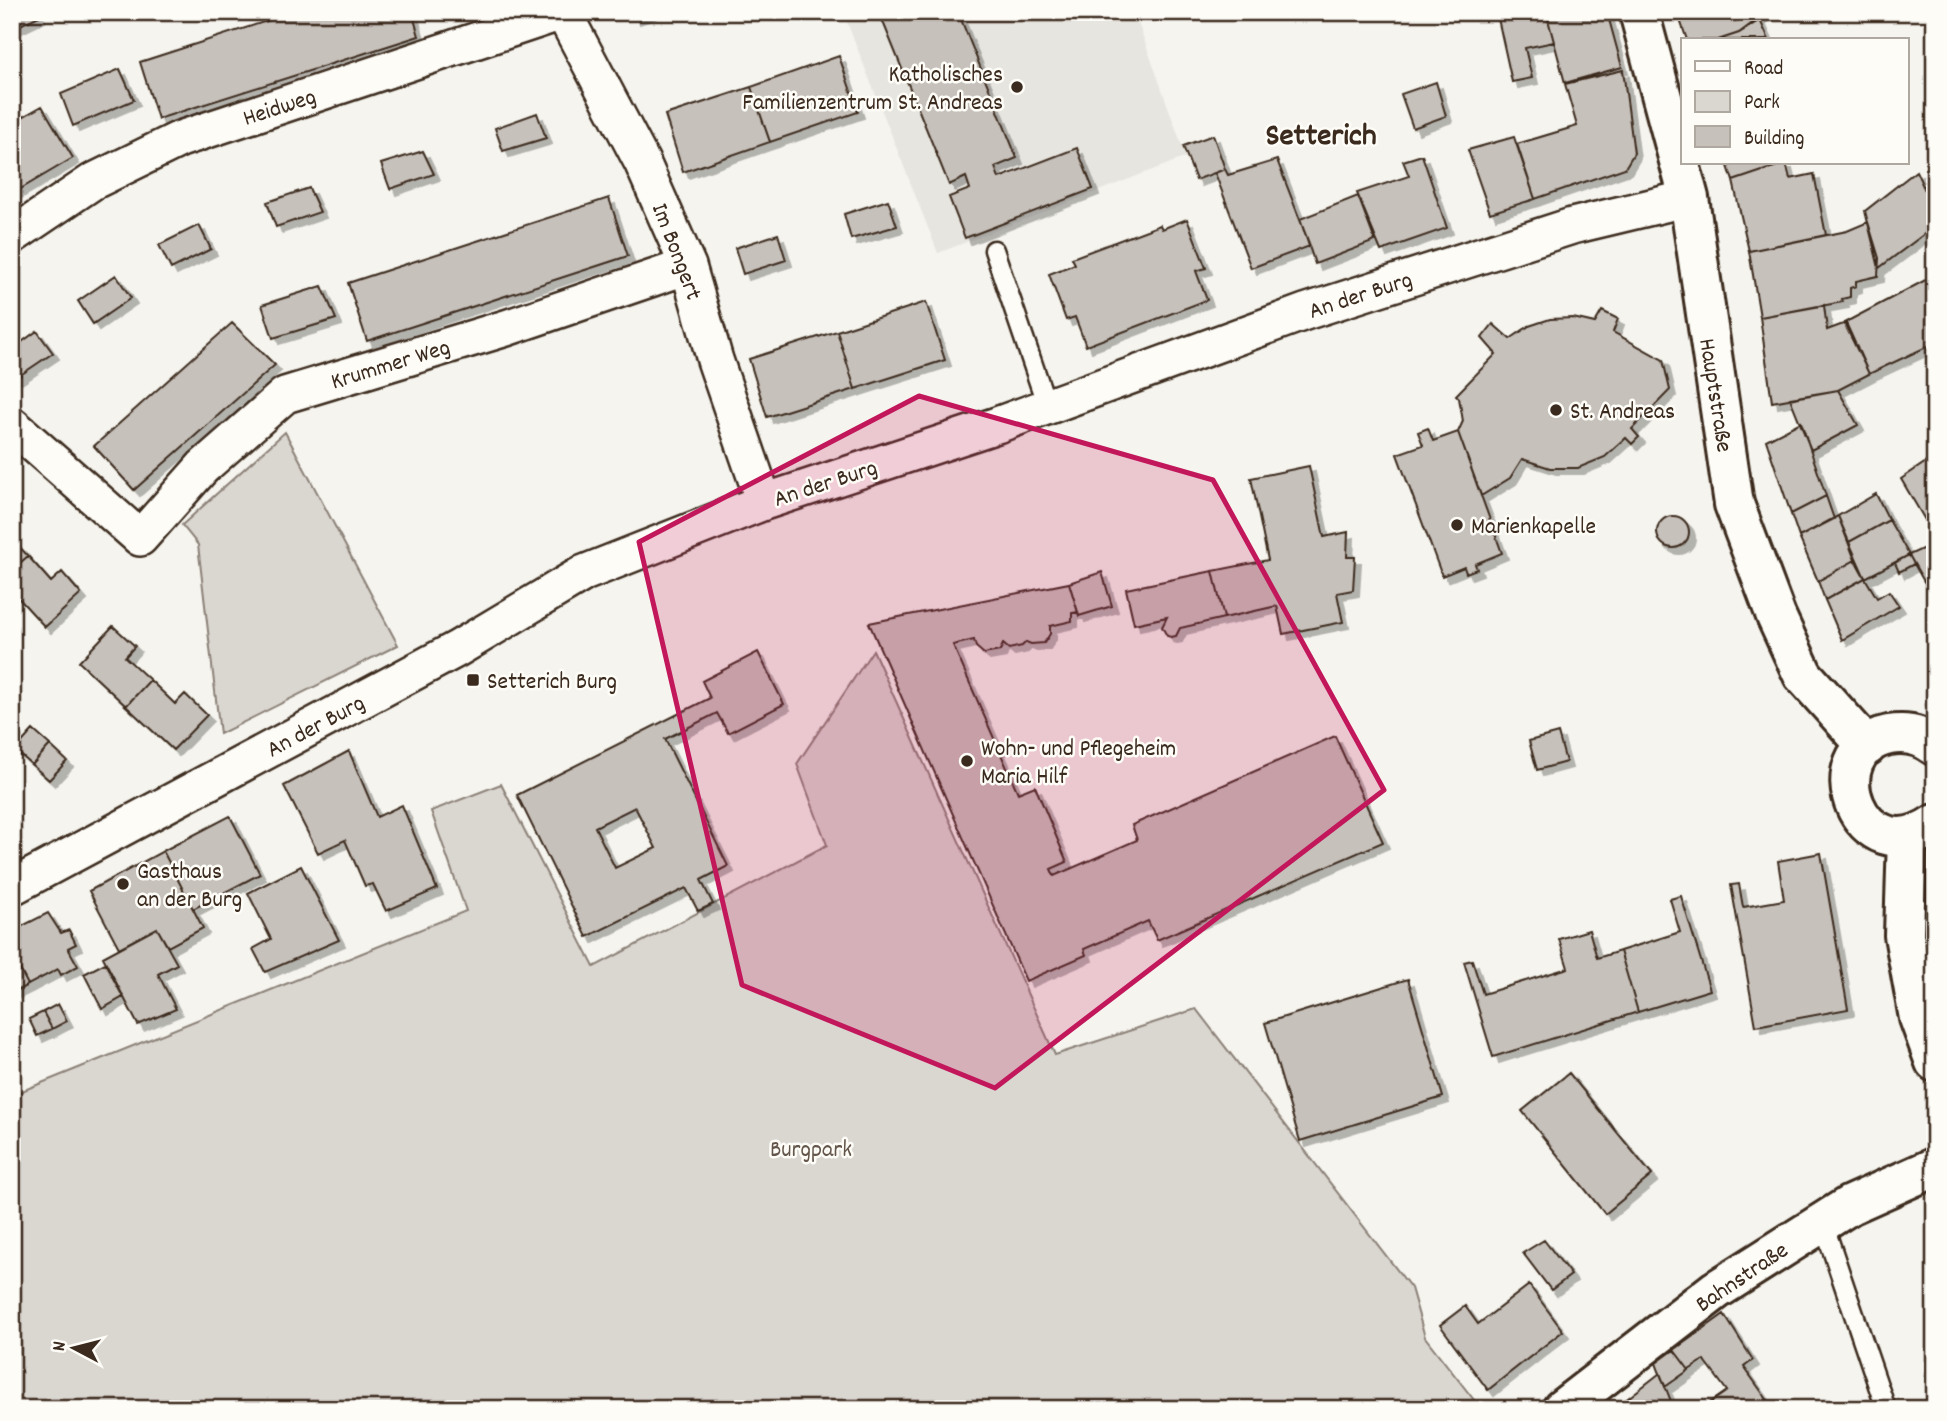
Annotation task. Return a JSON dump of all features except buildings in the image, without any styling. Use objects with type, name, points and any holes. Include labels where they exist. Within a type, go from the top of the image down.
[{"type":"main road","name":"Hauptstraße","points":[[1640,12],[1689,198],[1734,504],[1776,616],[1803,675],[1867,746]]},
{"type":"main road","points":[[1935,746],[1917,735],[1899,733],[1882,737],[1867,746],[1857,759],[1851,774],[1850,790],[1854,806],[1875,830],[1921,831],[1904,935],[1919,1018],[1935,1062]]},
{"type":"main road","name":"Bahnstraße","points":[[1562,1409],[1716,1290],[1850,1205],[1935,1167]]},
{"type":"street","name":"Heidweg","points":[[12,236],[92,182],[180,139],[563,12]]},
{"type":"street","name":"Im Bongert","points":[[563,12],[642,162],[688,266],[715,360],[764,502]]},
{"type":"street","name":"An der Burg","points":[[12,887],[457,649],[584,573],[764,502],[1047,406],[1318,308],[1572,226],[1689,198]]},
{"type":"street","name":"Krummer Weg","points":[[12,425],[140,538],[203,467],[285,395],[494,331],[688,266]]},
{"type":"lane","points":[[994,250],[1047,406]]},
{"type":"lane","points":[[1823,1223],[1886,1409]]},
{"type":"highlighted area","points":[[919,396],[1213,480],[1384,790],[995,1088],[742,985],[639,542]]},
{"type":"shaded area","name":"Katholisches Familienzentrum St. Andreas","points":[[843,12],[1148,12],[1136,17],[1186,157],[938,253]]},
{"type":"green space","points":[[285,432],[398,645],[220,734],[198,545],[182,525]]},
{"type":"green space","name":"Burgpark","points":[[873,650],[1055,1055],[1196,1009],[1411,1288],[1425,1337],[1481,1409],[12,1409],[12,1095],[466,911],[431,811],[501,784],[594,967],[827,845],[797,764]]},
{"type":"place","name":"Katholisches Familienzentrum St. Andreas","points":[[1017,87]]},
{"type":"place","name":"St. Andreas","points":[[1556,410]]},
{"type":"place","name":"Marienkapelle","points":[[1457,525]]},
{"type":"place","name":"Setterich Burg","points":[[473,680]]},
{"type":"place","name":"Wohn- und Pflegeheim Maria Hilf","points":[[967,761]]},
{"type":"place","name":"Gasthaus an der Burg","points":[[123,884]]},
{"type":"district","name":"Setterich","points":[[1321,133]]}]
